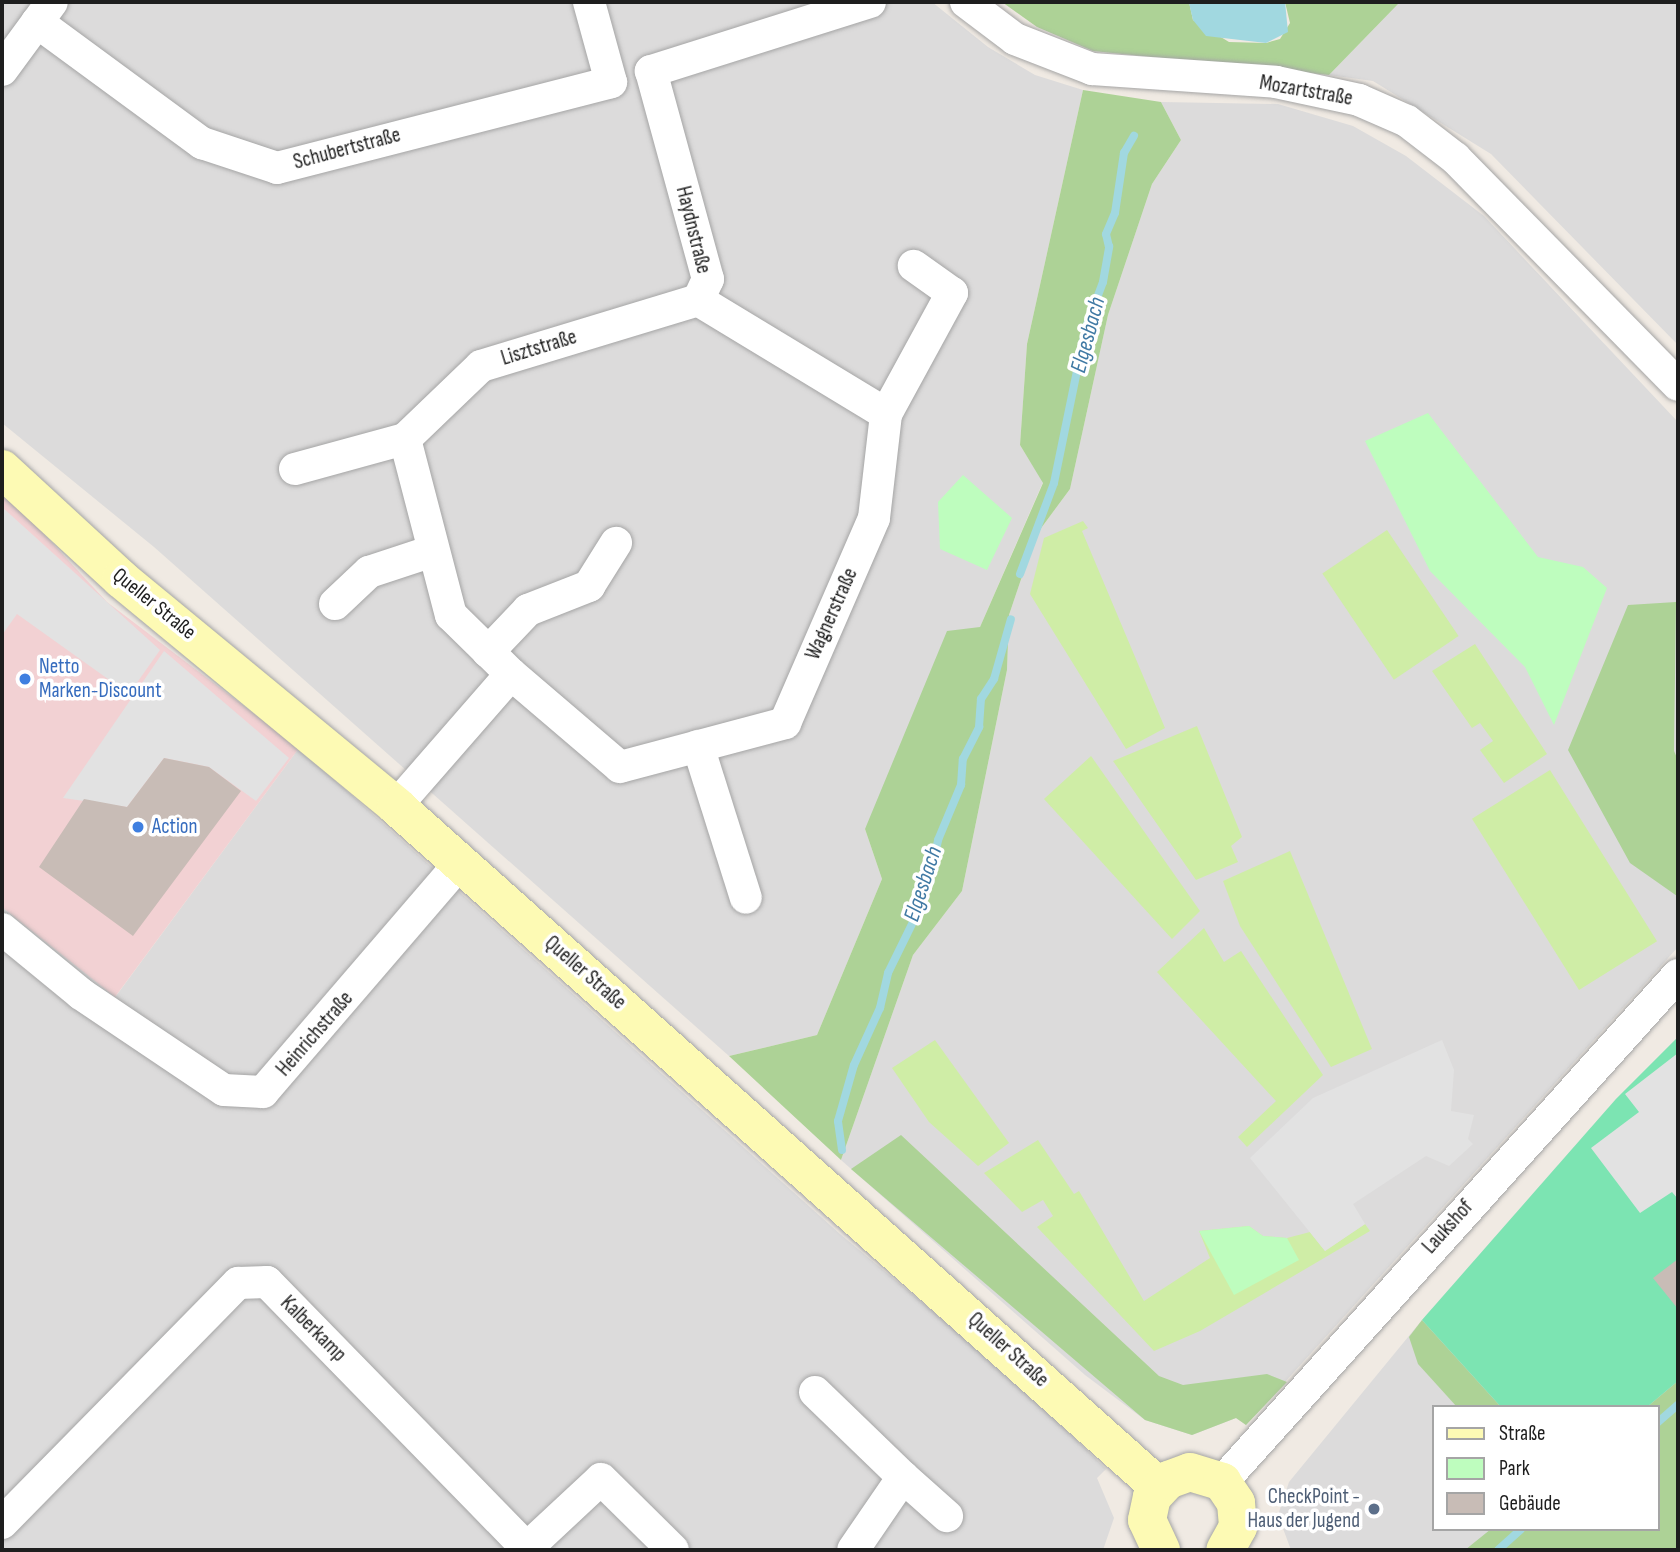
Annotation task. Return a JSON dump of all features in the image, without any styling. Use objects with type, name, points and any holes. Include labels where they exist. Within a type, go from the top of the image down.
[{"type":"main road","name":"Queller Straße","points":[[2,469],[121,579],[396,806],[1159,1487]]},
{"type":"main road","points":[[1161,1550],[1147,1520],[1159,1487],[1190,1472],[1222,1482],[1238,1515],[1226,1550]]},
{"type":"street","name":"Schubertstraße","points":[[44,12],[202,143],[277,168],[611,82],[589,2]]},
{"type":"street","name":"Haydnstraße","points":[[870,2],[651,71],[708,279],[698,300],[886,414]]},
{"type":"street","name":"Mozartstraße","points":[[966,2],[1015,39],[1093,69],[1276,82],[1359,100],[1407,121],[1455,158],[1678,385]]},
{"type":"street","points":[[7,54],[44,12]]},
{"type":"street","points":[[886,414],[952,293],[914,266]]},
{"type":"street","name":"Lisztstraße","points":[[295,469],[405,439],[481,366],[698,300]]},
{"type":"street","name":"Wagnerstraße","points":[[511,674],[620,767],[785,723],[874,518],[886,414]]},
{"type":"street","points":[[396,806],[511,674],[451,615],[405,439]]},
{"type":"street","points":[[488,652],[528,611],[589,586],[616,543]]},
{"type":"street","points":[[335,604],[369,572],[433,551]]},
{"type":"street","points":[[698,746],[746,898]]},
{"type":"street","name":"Heinrichstraße","points":[[2,929],[81,994],[224,1090],[263,1092],[460,863]]},
{"type":"street","name":"Laukshof","points":[[1222,1482],[1678,975]]},
{"type":"street","name":"Kalberkamp","points":[[2,1523],[238,1283],[267,1282],[527,1549],[601,1479],[673,1550]]},
{"type":"street","points":[[815,1392],[903,1478],[947,1516]]},
{"type":"street","points":[[853,1550],[903,1478]]},
{"type":"shaded area","points":[[2,2],[932,2],[988,47],[1035,75],[1083,90],[1027,344],[1020,445],[1043,482],[980,627],[865,829],[882,879],[817,1035],[729,1056],[154,547],[2,423]]},
{"type":"shaded area","points":[[1400,2],[1678,2],[1678,345],[1491,154],[1373,81],[1329,75]]},
{"type":"shaded area","points":[[1161,102],[1278,104],[1353,126],[1406,156],[1484,216],[1678,422],[1678,947],[1246,1425],[1236,1418],[1192,1435],[1145,1420],[1085,1375],[841,1160],[913,955],[962,891],[1007,670],[1009,615],[1036,535],[1070,489],[1108,315],[1152,184],[1181,140]]},
{"type":"shaded area","points":[[2,489],[107,602],[299,748],[115,997],[2,907]]},
{"type":"shaded area","points":[[2,507],[160,650],[129,694],[17,614],[2,635]]},
{"type":"shaded area","points":[[164,651],[289,758],[256,801],[209,767],[164,758],[127,807],[63,798]]},
{"type":"shaded area","points":[[299,748],[840,1234],[1016,1381],[1106,1469],[1097,1478],[1114,1518],[1103,1550],[2,1550],[2,907],[116,996]]},
{"type":"shaded area","points":[[1678,1037],[1678,1550],[1291,1550],[1278,1515],[1289,1482],[1422,1320],[1616,1099]]},
{"type":"shaded area","points":[[1442,1040],[1454,1070],[1451,1111],[1474,1115],[1468,1139],[1473,1144],[1449,1166],[1426,1156],[1353,1204],[1365,1224],[1325,1251],[1250,1158],[1313,1098]]},
{"type":"shaded area","points":[[1678,1053],[1678,1199],[1672,1192],[1640,1213],[1591,1148],[1639,1112],[1625,1094]]},
{"type":"green space","points":[[1002,2],[1189,2],[1193,20],[1229,42],[1266,43],[1280,39],[1290,23],[1285,2],[1400,2],[1329,75],[1093,51],[1037,27]]},
{"type":"green space","points":[[1083,90],[1161,102],[1181,140],[1152,184],[1108,315],[1070,489],[1036,535],[1009,615],[1007,670],[962,891],[913,955],[841,1160],[729,1056],[817,1035],[882,879],[865,829],[947,631],[980,627],[1043,483],[1020,445],[1027,344]]},
{"type":"green space","points":[[1428,413],[1538,557],[1583,567],[1607,588],[1554,725],[1525,667],[1430,571],[1365,441]]},
{"type":"green space","points":[[963,475],[1012,518],[987,570],[940,549],[938,502]]},
{"type":"green space","points":[[1083,521],[1088,528],[1082,531],[1165,728],[1126,749],[1030,594],[1044,538]]},
{"type":"green space","points":[[1387,530],[1459,636],[1394,680],[1322,574]]},
{"type":"green space","points":[[1676,602],[1674,751],[1678,760],[1677,896],[1630,863],[1568,750],[1628,605]]},
{"type":"green space","points":[[1475,644],[1547,754],[1504,783],[1480,750],[1493,741],[1480,723],[1472,728],[1432,671]]},
{"type":"green space","points":[[1197,726],[1242,837],[1231,846],[1238,862],[1196,880],[1113,761]]},
{"type":"green space","points":[[1091,756],[1200,911],[1172,939],[1044,799]]},
{"type":"green space","points":[[1550,770],[1657,941],[1579,990],[1472,819]]},
{"type":"green space","points":[[1290,851],[1372,1049],[1331,1067],[1240,926],[1223,881]]},
{"type":"green space","points":[[1204,928],[1224,962],[1241,951],[1323,1075],[1247,1147],[1238,1137],[1276,1101],[1157,972]]},
{"type":"green space","points":[[1678,1037],[1678,1381],[1649,1405],[1499,1405],[1422,1320],[1616,1099]]},
{"type":"green space","points":[[935,1040],[1009,1143],[978,1166],[929,1122],[892,1068]]},
{"type":"green space","points":[[901,1135],[1159,1376],[1183,1385],[1267,1374],[1287,1382],[1246,1425],[1236,1418],[1192,1435],[1145,1420],[851,1169]]},
{"type":"green space","points":[[1038,1140],[1074,1194],[1079,1191],[1144,1301],[1210,1258],[1199,1231],[1249,1226],[1263,1236],[1287,1238],[1310,1232],[1325,1251],[1365,1224],[1370,1231],[1200,1331],[1154,1351],[1037,1227],[1053,1216],[1043,1200],[1022,1212],[984,1173]]},
{"type":"green space","points":[[1249,1226],[1263,1236],[1287,1238],[1299,1260],[1234,1295],[1199,1231]]},
{"type":"green space","points":[[1422,1320],[1499,1405],[1455,1405],[1418,1364],[1409,1337]]},
{"type":"green space","points":[[1678,1381],[1678,1550],[1465,1550],[1489,1531],[1659,1531],[1659,1405],[1649,1405]]},
{"type":"water","points":[[1285,2],[1288,32],[1266,43],[1206,36],[1193,20],[1189,3]]},
{"type":"building","name":"Action","points":[[164,758],[209,767],[241,791],[133,936],[39,867],[84,799],[127,807]]},
{"type":"building","points":[[1678,1259],[1678,1309],[1653,1278]]},
{"type":"waterway","name":"Elgesbach","points":[[1020,574],[1054,483],[1086,327],[1103,282],[1109,247],[1106,234],[1115,213],[1124,153],[1134,136]]},
{"type":"waterway","name":"Elgesbach","points":[[842,1150],[838,1121],[854,1065],[880,1008],[888,973],[915,918],[917,891],[931,871],[938,840],[961,785],[963,759],[979,727],[981,699],[994,679],[1011,619]]},
{"type":"waterway","points":[[1659,1421],[1678,1405]]},
{"type":"waterway","points":[[1498,1550],[1519,1531]]},
{"type":"place","name":"Netto Marken-Discount","points":[[25,679]]},
{"type":"place","name":"Action","points":[[138,827]]},
{"type":"place","name":"CheckPoint - Haus der Jugend","points":[[1374,1509]]}]
